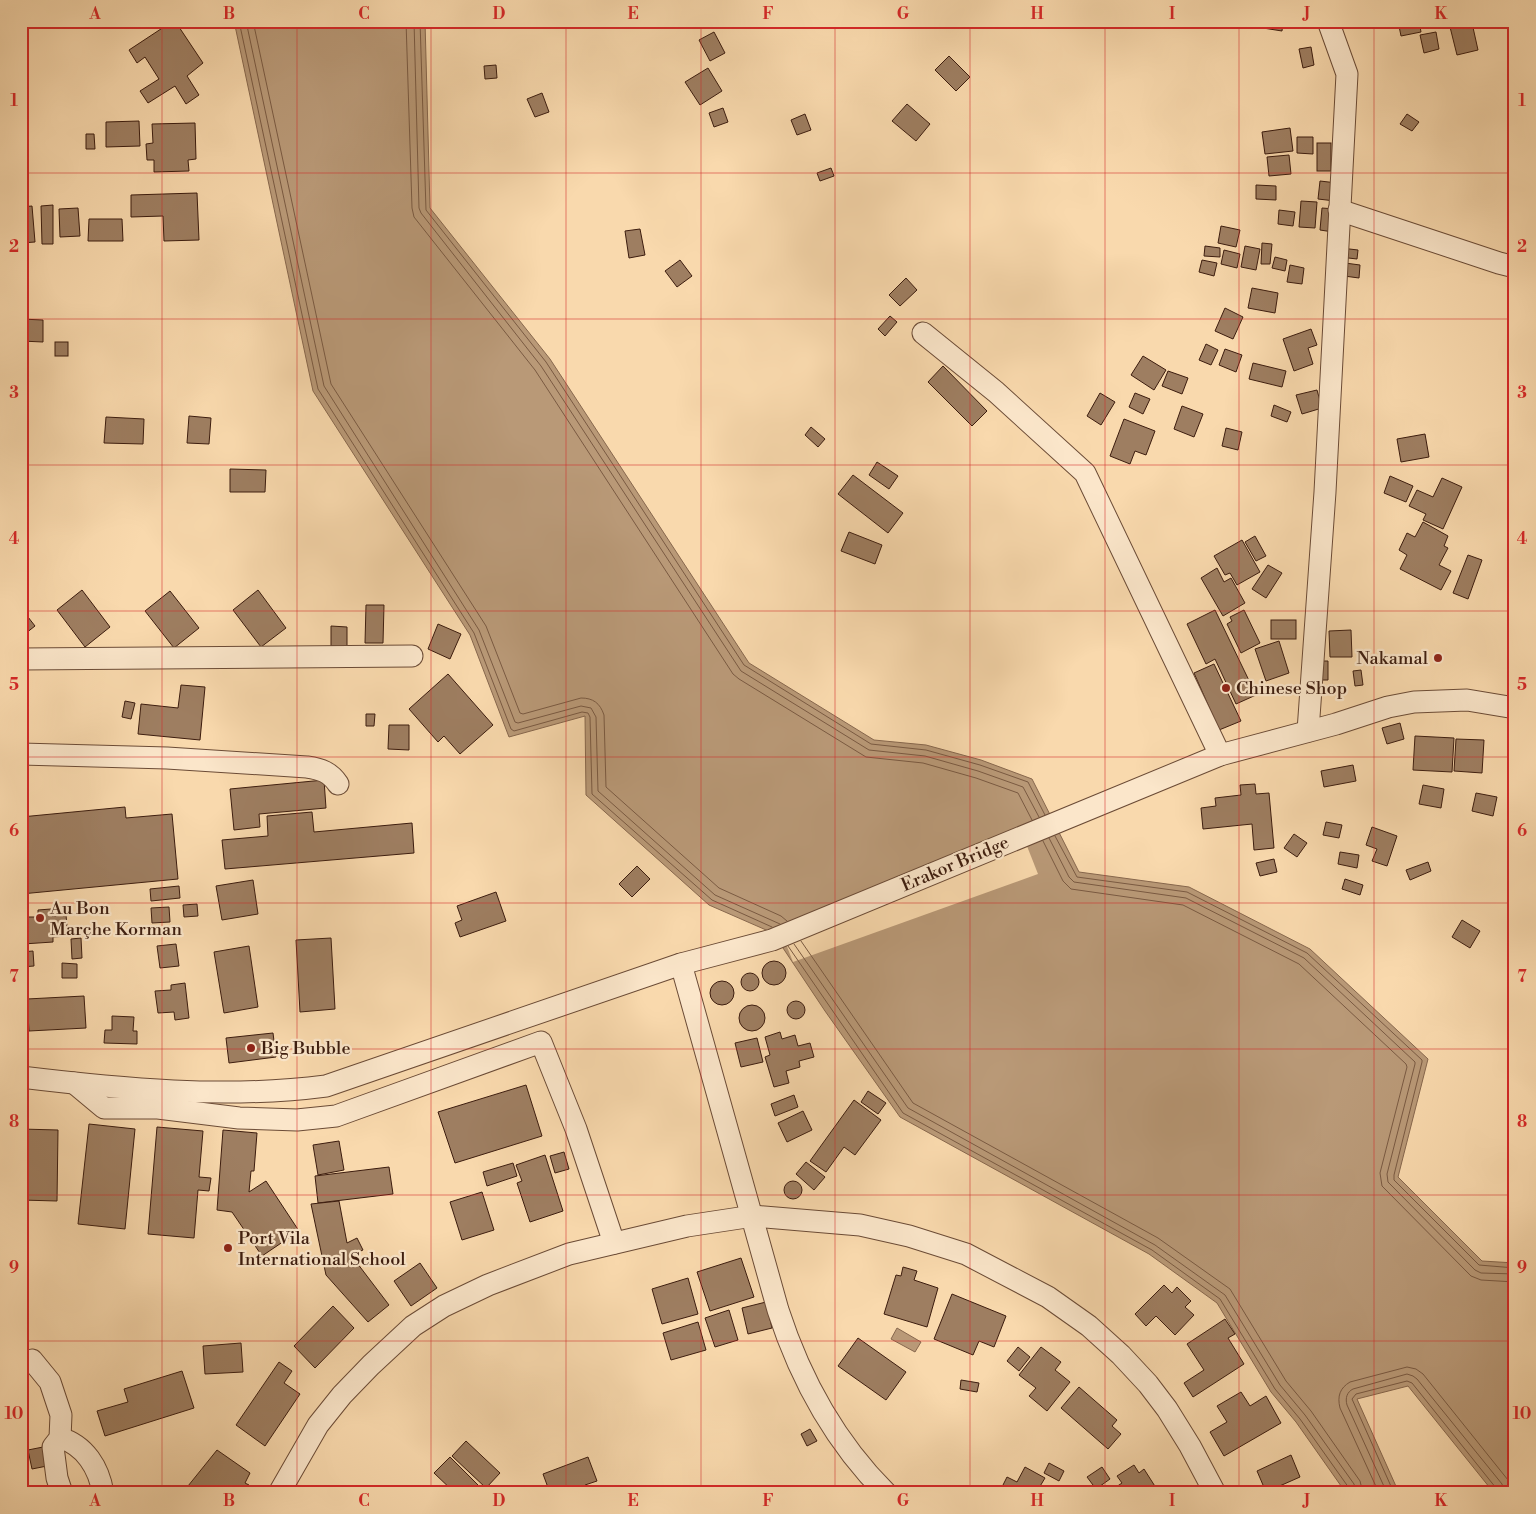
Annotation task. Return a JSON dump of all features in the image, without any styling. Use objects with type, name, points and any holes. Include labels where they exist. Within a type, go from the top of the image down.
[{"type":"street","points":[[1308,732],[1325,492],[1347,74],[1328,21]]},
{"type":"street","points":[[1339,210],[1498,263],[1515,266]]},
{"type":"street","points":[[923,333],[996,392],[1085,473],[1220,755]]},
{"type":"street","points":[[21,659],[412,656]]},
{"type":"street","name":"Erakor Bridge","points":[[21,1077],[74,1083],[224,1092],[295,1090],[331,1084],[681,964],[772,940],[1220,755],[1308,732],[1379,710],[1414,702],[1467,700],[1515,708]]},
{"type":"street","points":[[21,754],[167,758],[307,767],[332,775],[338,784]]},
{"type":"street","points":[[681,964],[789,1344],[800,1370],[832,1428],[854,1457],[886,1493]]},
{"type":"street","points":[[513,1022],[519,1049]]},
{"type":"street","points":[[74,1083],[104,1108],[158,1108],[239,1118],[297,1120],[336,1116],[541,1042],[576,1129],[614,1243]]},
{"type":"street","points":[[428,1051],[448,1075]]},
{"type":"street","points":[[382,1067],[393,1096]]},
{"type":"street","points":[[331,1084],[336,1116]]},
{"type":"street","points":[[258,1091],[258,1119]]},
{"type":"street","points":[[279,1493],[318,1425],[371,1365],[413,1326],[444,1306],[488,1285],[569,1254],[687,1226],[752,1216],[860,1225],[909,1236],[966,1254],[1048,1297],[1089,1326],[1121,1355],[1148,1384],[1167,1409],[1190,1446],[1215,1493]]},
{"type":"street","points":[[32,1360],[50,1382],[61,1415],[60,1438],[53,1447],[57,1478],[62,1493]]},
{"type":"street","points":[[60,1438],[77,1446],[84,1452],[98,1474],[103,1493]]},
{"type":"water","points":[[234,21],[425,21],[430,208],[550,359],[749,663],[874,740],[926,745],[981,760],[1032,779],[1079,872],[1189,887],[1310,949],[1428,1059],[1398,1177],[1482,1261],[1515,1263],[1515,1493],[1494,1493],[1408,1386],[1357,1399],[1399,1493],[1346,1493],[1296,1422],[1271,1392],[1217,1303],[1149,1254],[900,1117],[825,1011],[773,933],[709,905],[586,795],[585,716],[509,737],[470,635],[313,391]]},
{"type":"water","points":[[897,1328],[921,1342],[915,1352],[891,1339]]},
{"type":"pier","points":[[1023,836],[1038,874],[793,962],[779,926]]},
{"type":"building","points":[[175,21],[203,63],[187,76],[199,95],[186,104],[175,86],[148,103],[140,91],[159,79],[145,57],[137,63],[129,50]]},
{"type":"building","points":[[1264,21],[1283,21],[1282,31],[1263,28]]},
{"type":"building","points":[[1398,21],[1419,21],[1421,32],[1401,36]]},
{"type":"building","points":[[1472,23],[1478,50],[1457,55],[1450,27]]},
{"type":"building","points":[[714,32],[725,53],[710,61],[699,40]]},
{"type":"building","points":[[1436,32],[1439,49],[1424,53],[1420,35]]},
{"type":"building","points":[[1311,47],[1314,65],[1303,68],[1299,49]]},
{"type":"building","points":[[949,56],[970,77],[956,91],[935,70]]},
{"type":"building","points":[[496,65],[497,78],[485,79],[484,66]]},
{"type":"building","points":[[708,68],[722,91],[700,105],[685,82]]},
{"type":"building","points":[[542,93],[549,112],[535,117],[527,99]]},
{"type":"building","points":[[907,104],[930,124],[916,141],[892,121]]},
{"type":"building","points":[[723,108],[728,122],[714,127],[709,113]]},
{"type":"building","points":[[805,114],[811,130],[797,135],[791,120]]},
{"type":"building","points":[[1407,114],[1419,122],[1412,131],[1400,124]]},
{"type":"building","points":[[139,121],[140,146],[106,147],[106,122]]},
{"type":"building","points":[[195,123],[196,159],[188,160],[189,171],[154,172],[154,160],[147,160],[146,144],[153,143],[152,124]]},
{"type":"building","points":[[1290,128],[1293,151],[1265,154],[1262,132]]},
{"type":"building","points":[[86,134],[94,134],[95,149],[86,149]]},
{"type":"building","points":[[1297,137],[1313,137],[1313,154],[1297,153]]},
{"type":"building","points":[[1317,143],[1331,143],[1331,171],[1317,171]]},
{"type":"building","points":[[1289,155],[1291,174],[1269,176],[1267,157]]},
{"type":"building","points":[[831,168],[834,176],[820,181],[817,173]]},
{"type":"building","points":[[1320,181],[1337,183],[1335,201],[1318,199]]},
{"type":"building","points":[[1256,185],[1276,186],[1276,200],[1256,199]]},
{"type":"building","points":[[197,193],[199,240],[164,241],[163,216],[131,217],[131,195]]},
{"type":"building","points":[[1301,201],[1317,202],[1315,228],[1299,227]]},
{"type":"building","points":[[53,205],[53,244],[42,244],[41,206]]},
{"type":"building","points":[[32,206],[35,242],[21,243],[21,207]]},
{"type":"building","points":[[78,208],[80,236],[60,237],[59,209]]},
{"type":"building","points":[[1322,208],[1335,209],[1333,232],[1320,230]]},
{"type":"building","points":[[1279,210],[1295,212],[1293,226],[1278,224]]},
{"type":"building","points":[[89,219],[122,219],[123,241],[88,241]]},
{"type":"building","points":[[1221,226],[1240,230],[1236,247],[1218,243]]},
{"type":"building","points":[[640,229],[645,255],[629,258],[625,231]]},
{"type":"building","points":[[1262,243],[1272,244],[1270,264],[1261,264]]},
{"type":"building","points":[[1205,246],[1220,248],[1220,257],[1204,256]]},
{"type":"building","points":[[1245,246],[1260,249],[1256,270],[1241,267]]},
{"type":"building","points":[[1341,248],[1358,250],[1357,259],[1340,257]]},
{"type":"building","points":[[1224,250],[1240,254],[1237,268],[1221,264]]},
{"type":"building","points":[[1275,257],[1287,260],[1285,271],[1272,268]]},
{"type":"building","points":[[680,260],[692,276],[677,287],[665,271]]},
{"type":"building","points":[[1202,260],[1217,263],[1214,276],[1199,272]]},
{"type":"building","points":[[1345,263],[1360,265],[1359,278],[1344,276]]},
{"type":"building","points":[[1290,265],[1304,268],[1302,284],[1287,282]]},
{"type":"building","points":[[906,278],[917,290],[900,306],[889,295]]},
{"type":"building","points":[[1252,288],[1278,293],[1275,313],[1248,308]]},
{"type":"building","points":[[1225,308],[1243,317],[1233,339],[1215,331]]},
{"type":"building","points":[[890,316],[897,322],[885,336],[878,329]]},
{"type":"building","points":[[21,319],[43,320],[43,342],[21,341]]},
{"type":"building","points":[[1311,329],[1317,345],[1308,348],[1313,364],[1294,371],[1283,339]]},
{"type":"building","points":[[55,342],[68,342],[68,356],[55,356]]},
{"type":"building","points":[[1206,344],[1218,350],[1211,365],[1199,360]]},
{"type":"building","points":[[1225,349],[1242,355],[1236,372],[1219,365]]},
{"type":"building","points":[[1143,356],[1166,370],[1154,390],[1131,375]]},
{"type":"building","points":[[1253,363],[1286,371],[1282,387],[1249,379]]},
{"type":"building","points":[[943,366],[987,411],[972,426],[928,382]]},
{"type":"building","points":[[1168,371],[1188,378],[1182,394],[1162,386]]},
{"type":"building","points":[[1317,390],[1322,408],[1302,414],[1296,395]]},
{"type":"building","points":[[1100,393],[1115,402],[1101,425],[1087,416]]},
{"type":"building","points":[[1135,393],[1150,399],[1143,414],[1129,407]]},
{"type":"building","points":[[1274,405],[1291,412],[1287,422],[1271,416]]},
{"type":"building","points":[[1182,406],[1203,414],[1194,437],[1174,429]]},
{"type":"building","points":[[189,416],[211,418],[209,444],[187,443]]},
{"type":"building","points":[[106,417],[144,419],[143,444],[104,443]]},
{"type":"building","points":[[1124,419],[1155,431],[1146,455],[1135,451],[1130,464],[1110,456]]},
{"type":"building","points":[[811,427],[825,439],[818,447],[805,435]]},
{"type":"building","points":[[1226,428],[1242,432],[1238,450],[1222,446]]},
{"type":"building","points":[[1425,434],[1429,457],[1401,462],[1397,439]]},
{"type":"building","points":[[877,462],[898,476],[889,489],[869,475]]},
{"type":"building","points":[[230,469],[266,470],[265,492],[230,492]]},
{"type":"building","points":[[853,475],[903,513],[888,533],[838,494]]},
{"type":"building","points":[[1390,476],[1413,486],[1406,502],[1384,493]]},
{"type":"building","points":[[1442,478],[1462,487],[1443,529],[1423,520],[1426,514],[1409,506],[1417,490],[1433,497]]},
{"type":"building","points":[[1423,522],[1448,536],[1444,546],[1448,548],[1439,565],[1451,571],[1441,590],[1400,569],[1407,555],[1399,550],[1407,533],[1415,537]]},
{"type":"building","points":[[849,532],[882,545],[875,564],[841,551]]},
{"type":"building","points":[[1255,536],[1266,556],[1256,561],[1245,542]]},
{"type":"building","points":[[1242,540],[1260,572],[1237,585],[1230,573],[1225,575],[1214,556]]},
{"type":"building","points":[[1468,555],[1482,560],[1468,599],[1453,593]]},
{"type":"building","points":[[1268,565],[1282,573],[1266,598],[1252,589]]},
{"type":"building","points":[[1217,568],[1224,582],[1231,578],[1245,603],[1223,616],[1201,578]]},
{"type":"building","points":[[82,590],[110,627],[85,647],[57,610]]},
{"type":"building","points":[[258,590],[286,628],[261,647],[233,610]]},
{"type":"building","points":[[170,591],[199,628],[174,648],[145,611]]},
{"type":"building","points":[[366,605],[384,605],[383,643],[365,643]]},
{"type":"building","points":[[21,608],[35,626],[21,637]]},
{"type":"building","points":[[1215,610],[1256,695],[1236,704],[1215,659],[1206,664],[1187,624]]},
{"type":"building","points":[[1244,610],[1260,643],[1241,653],[1227,624],[1232,621],[1230,617]]},
{"type":"building","points":[[1271,620],[1296,620],[1296,639],[1271,639]]},
{"type":"building","points":[[438,624],[461,634],[450,659],[428,649]]},
{"type":"building","points":[[331,626],[347,627],[347,647],[331,646]]},
{"type":"building","points":[[1351,630],[1352,657],[1330,657],[1329,631]]},
{"type":"building","points":[[1279,641],[1289,673],[1266,681],[1255,649]]},
{"type":"building","points":[[1318,661],[1328,661],[1328,680],[1319,680]]},
{"type":"building","points":[[1214,664],[1241,721],[1219,730],[1194,673]]},
{"type":"building","points":[[1361,670],[1363,685],[1355,686],[1353,671]]},
{"type":"building","points":[[448,674],[493,725],[460,754],[444,736],[438,742],[409,709]]},
{"type":"building","points":[[181,685],[205,687],[200,740],[138,734],[141,704],[178,708]]},
{"type":"building","points":[[125,701],[135,703],[131,719],[122,717]]},
{"type":"building","points":[[366,714],[375,714],[374,726],[366,726]]},
{"type":"building","points":[[1400,723],[1404,739],[1387,744],[1382,728]]},
{"type":"building","points":[[389,725],[409,725],[409,750],[388,749]]},
{"type":"building","points":[[1415,736],[1454,738],[1452,772],[1413,770]]},
{"type":"building","points":[[1456,739],[1484,740],[1482,773],[1454,771]]},
{"type":"building","points":[[1353,765],[1356,781],[1324,787],[1321,771]]},
{"type":"building","points":[[324,780],[326,808],[259,814],[260,827],[234,830],[230,789]]},
{"type":"building","points":[[1255,784],[1256,794],[1269,793],[1274,848],[1254,850],[1252,824],[1203,829],[1201,808],[1216,806],[1215,798],[1241,795],[1240,785]]},
{"type":"building","points":[[1423,785],[1444,789],[1441,808],[1419,804]]},
{"type":"building","points":[[1476,793],[1497,797],[1493,816],[1472,811]]},
{"type":"building","points":[[125,807],[126,818],[172,814],[178,879],[21,894],[21,817]]},
{"type":"building","points":[[312,812],[314,832],[412,823],[414,853],[225,869],[222,840],[268,836],[267,816]]},
{"type":"building","points":[[1326,822],[1342,825],[1339,838],[1323,835]]},
{"type":"building","points":[[1372,827],[1397,836],[1387,866],[1372,861],[1377,849],[1366,845]]},
{"type":"building","points":[[1294,834],[1307,843],[1297,857],[1284,848]]},
{"type":"building","points":[[1340,852],[1359,855],[1357,868],[1338,864]]},
{"type":"building","points":[[1274,859],[1277,872],[1260,876],[1256,863]]},
{"type":"building","points":[[1428,862],[1431,871],[1410,880],[1406,870]]},
{"type":"building","points":[[637,866],[650,879],[632,897],[619,884]]},
{"type":"building","points":[[1345,879],[1363,885],[1360,895],[1342,889]]},
{"type":"building","points":[[253,880],[258,914],[222,920],[216,886]]},
{"type":"building","points":[[179,886],[180,898],[151,901],[150,889]]},
{"type":"building","points":[[496,892],[506,921],[460,937],[455,923],[462,920],[457,906]]},
{"type":"building","points":[[197,904],[198,916],[184,917],[183,905]]},
{"type":"building","points":[[169,907],[170,922],[152,923],[151,908]]},
{"type":"building","points":[[51,909],[52,916],[66,915],[68,936],[53,937],[53,942],[23,944],[21,917],[38,917],[38,910]]},
{"type":"building","points":[[1462,920],[1480,931],[1470,948],[1452,937]]},
{"type":"building","points":[[81,938],[82,958],[72,959],[71,939]]},
{"type":"building","points":[[331,938],[335,1009],[300,1012],[296,940]]},
{"type":"building","points":[[176,944],[179,966],[160,968],[157,946]]},
{"type":"building","points":[[249,946],[258,1007],[224,1013],[214,952]]},
{"type":"building","points":[[33,951],[34,966],[21,967],[21,952]]},
{"type":"building","points":[[774,961],[783,964],[786,973],[783,982],[774,985],[765,982],[762,973],[765,964]]},
{"type":"building","points":[[62,963],[77,964],[77,978],[62,978]]},
{"type":"building","points":[[750,973],[757,975],[759,982],[757,989],[750,991],[743,989],[741,982],[743,975]]},
{"type":"building","points":[[722,981],[727,982],[733,988],[733,998],[727,1004],[722,1005],[717,1004],[711,998],[710,993],[711,988],[717,982]]},
{"type":"building","points":[[185,983],[189,1018],[175,1020],[174,1012],[158,1013],[155,991],[171,990],[171,985]]},
{"type":"building","points":[[84,996],[86,1028],[29,1031],[27,999]]},
{"type":"building","points":[[796,1001],[802,1004],[805,1010],[802,1016],[796,1019],[790,1016],[787,1010],[790,1004]]},
{"type":"building","points":[[752,1005],[761,1009],[765,1018],[761,1027],[752,1031],[743,1027],[739,1018],[743,1009]]},
{"type":"building","points":[[112,1016],[134,1017],[133,1031],[137,1031],[137,1044],[104,1043],[105,1030],[112,1030]]},
{"type":"building","points":[[780,1032],[782,1039],[795,1035],[798,1046],[810,1043],[814,1057],[799,1061],[800,1067],[786,1071],[789,1083],[774,1087],[765,1057],[770,1055],[765,1037]]},
{"type":"building","name":"Big Bubble","points":[[273,1033],[276,1057],[229,1063],[226,1038]]},
{"type":"building","points":[[757,1038],[763,1062],[741,1067],[735,1043]]},
{"type":"building","points":[[526,1085],[542,1136],[455,1163],[438,1112]]},
{"type":"building","points":[[868,1091],[886,1103],[878,1114],[861,1102]]},
{"type":"building","points":[[794,1095],[798,1107],[775,1116],[771,1104]]},
{"type":"building","points":[[854,1100],[881,1120],[855,1155],[844,1147],[826,1172],[810,1161]]},
{"type":"building","points":[[803,1111],[812,1130],[787,1142],[778,1123]]},
{"type":"building","points":[[89,1124],[135,1129],[125,1229],[78,1224]]},
{"type":"building","points":[[157,1127],[203,1131],[199,1177],[211,1178],[209,1191],[198,1190],[194,1238],[148,1234]]},
{"type":"building","points":[[21,1129],[58,1130],[57,1201],[21,1200]]},
{"type":"building","points":[[223,1130],[257,1133],[254,1171],[251,1171],[249,1192],[266,1181],[299,1231],[262,1256],[232,1212],[217,1210]]},
{"type":"building","points":[[339,1141],[344,1170],[318,1175],[313,1145]]},
{"type":"building","points":[[564,1152],[569,1169],[555,1173],[550,1156]]},
{"type":"building","points":[[545,1155],[563,1211],[530,1222],[517,1183],[522,1181],[516,1165]]},
{"type":"building","points":[[806,1162],[825,1177],[814,1190],[796,1174]]},
{"type":"building","points":[[513,1163],[517,1176],[487,1186],[483,1172]]},
{"type":"building","points":[[389,1167],[393,1194],[318,1203],[315,1176]]},
{"type":"building","points":[[793,1181],[799,1184],[802,1190],[799,1196],[793,1199],[787,1196],[784,1190],[787,1184]]},
{"type":"building","points":[[482,1192],[494,1230],[462,1240],[450,1202]]},
{"type":"building","points":[[339,1201],[347,1243],[357,1238],[363,1250],[351,1255],[389,1305],[368,1322],[326,1275],[311,1204]]},
{"type":"building","points":[[741,1258],[754,1297],[710,1311],[697,1272]]},
{"type":"building","points":[[420,1263],[437,1288],[411,1306],[394,1281]]},
{"type":"building","points":[[903,1267],[917,1271],[914,1280],[938,1288],[927,1327],[884,1314],[896,1275],[901,1276]]},
{"type":"building","points":[[688,1278],[698,1314],[662,1324],[652,1289]]},
{"type":"building","points":[[1164,1285],[1172,1293],[1177,1287],[1191,1301],[1185,1307],[1194,1315],[1175,1335],[1156,1316],[1146,1326],[1135,1314]]},
{"type":"building","points":[[952,1294],[1006,1316],[994,1347],[979,1341],[973,1355],[934,1339]]},
{"type":"building","points":[[766,1302],[772,1328],[748,1334],[742,1308]]},
{"type":"building","points":[[333,1306],[354,1328],[315,1368],[294,1346]]},
{"type":"building","points":[[729,1310],[738,1340],[715,1347],[705,1318]]},
{"type":"building","points":[[1225,1319],[1235,1334],[1228,1338],[1244,1364],[1193,1397],[1184,1383],[1204,1370],[1187,1344]]},
{"type":"building","points":[[698,1322],[706,1350],[671,1360],[663,1333]]},
{"type":"building","points":[[858,1338],[906,1372],[886,1400],[838,1366]]},
{"type":"building","points":[[241,1343],[243,1372],[205,1374],[203,1346]]},
{"type":"building","points":[[1018,1347],[1030,1357],[1019,1371],[1007,1361]]},
{"type":"building","points":[[1041,1347],[1061,1362],[1055,1370],[1070,1382],[1047,1411],[1029,1396],[1036,1388],[1019,1375]]},
{"type":"building","points":[[279,1362],[292,1371],[284,1383],[300,1394],[265,1446],[236,1425]]},
{"type":"building","points":[[182,1371],[194,1408],[105,1436],[97,1411],[128,1402],[124,1389]]},
{"type":"building","points":[[961,1380],[979,1383],[977,1392],[960,1389]]},
{"type":"building","points":[[1079,1387],[1117,1420],[1112,1426],[1121,1434],[1108,1449],[1061,1408]]},
{"type":"building","points":[[1241,1392],[1250,1406],[1266,1396],[1281,1423],[1224,1456],[1210,1432],[1227,1422],[1217,1406]]},
{"type":"building","points":[[810,1429],[817,1441],[807,1446],[801,1434]]},
{"type":"building","points":[[466,1441],[500,1473],[486,1488],[452,1456]]},
{"type":"building","points":[[21,1444],[27,1468],[21,1469]]},
{"type":"building","points":[[43,1447],[47,1466],[32,1469],[28,1450]]},
{"type":"building","points":[[217,1450],[250,1473],[245,1483],[249,1485],[247,1493],[195,1493],[188,1486]]},
{"type":"building","points":[[1291,1455],[1300,1477],[1266,1492],[1257,1471]]},
{"type":"building","points":[[450,1457],[484,1493],[455,1493],[434,1473]]},
{"type":"building","points":[[588,1457],[597,1481],[585,1485],[588,1493],[550,1493],[543,1474]]},
{"type":"building","points":[[1049,1463],[1064,1471],[1059,1481],[1044,1473]]},
{"type":"building","points":[[1134,1465],[1139,1473],[1144,1469],[1158,1491],[1156,1493],[1112,1493],[1110,1491],[1122,1483],[1117,1476]]},
{"type":"building","points":[[1025,1467],[1045,1478],[1039,1488],[1044,1493],[999,1493],[1007,1477],[1017,1482]]},
{"type":"building","points":[[1102,1467],[1110,1479],[1096,1489],[1087,1477]]},
{"type":"place","name":"Nakamal","points":[[1438,658]]},
{"type":"place","name":"Chinese Shop","points":[[1226,688]]},
{"type":"place","name":"Au Bon Marçhe Korman","points":[[40,918]]},
{"type":"place","name":"Big Bubble","points":[[251,1048]]},
{"type":"place","name":"Port Vila International School","points":[[228,1248]]}]
